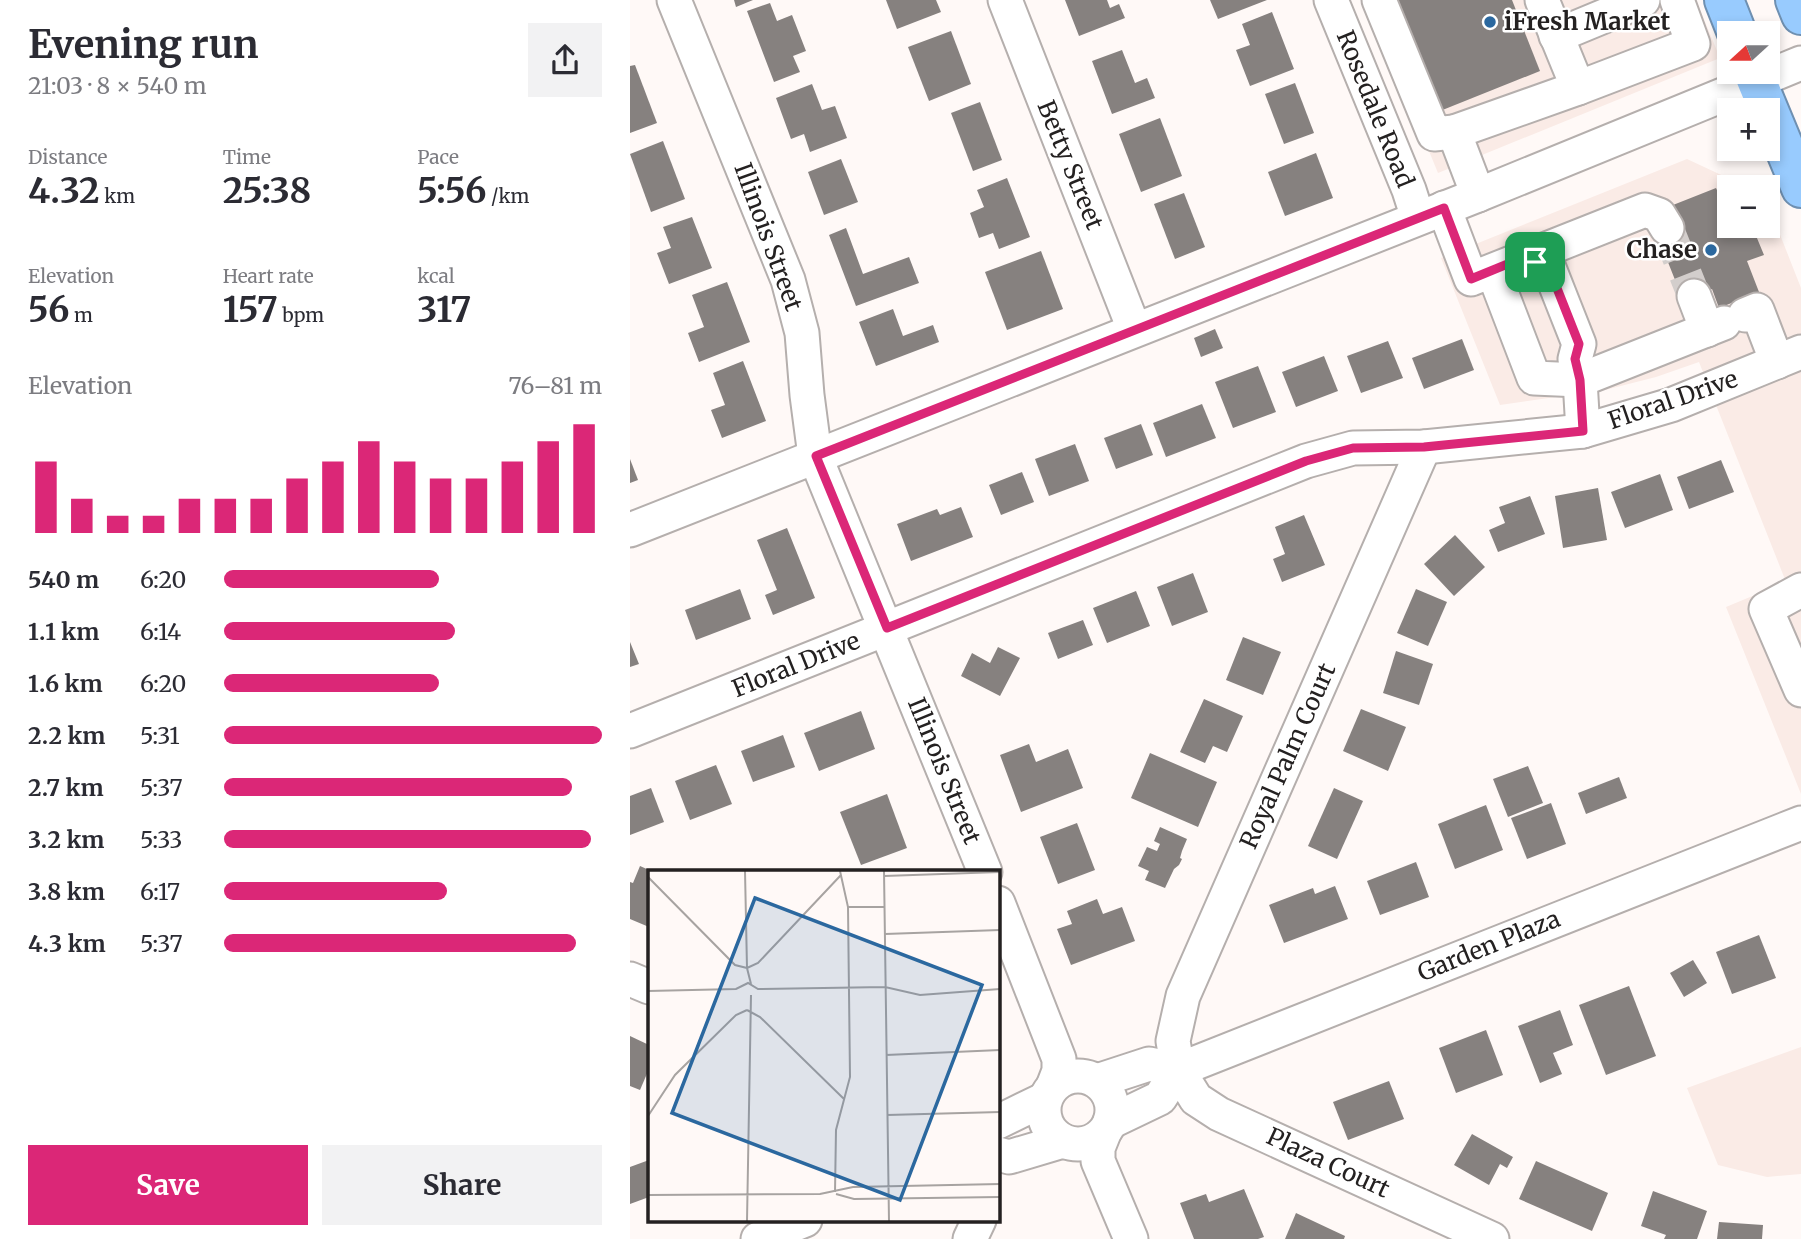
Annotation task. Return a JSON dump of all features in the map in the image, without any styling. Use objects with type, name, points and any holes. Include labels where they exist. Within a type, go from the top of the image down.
[{"type":"highway","points":[[1724,0],[1732,21]]},
{"type":"highway","points":[[1795,0],[1801,15]]},
{"type":"highway","points":[[1758,84],[1801,188]]},
{"type":"street","name":"Illinois Street","points":[[674,0],[788,280],[802,333],[816,456],[984,870]]},
{"type":"street","name":"Betty Street","points":[[1005,0],[1134,329]]},
{"type":"street","name":"Rosedale Road","points":[[1331,0],[1409,190],[1431,213],[1471,279],[1493,271]]},
{"type":"street","points":[[1379,0],[1434,134],[1454,132],[1693,44],[1677,0]]},
{"type":"street","points":[[1542,0],[1578,88]]},
{"type":"street","points":[[1556,36],[1643,0]]},
{"type":"street","points":[[1780,70],[1801,64]]},
{"type":"street","points":[[630,530],[1478,195],[1739,84]]},
{"type":"street","points":[[1454,132],[1478,195]]},
{"type":"street","points":[[1667,228],[1659,215],[1645,209],[1534,258],[1493,271],[1534,378],[1577,369],[1725,323],[1757,310],[1789,357]]},
{"type":"street","points":[[1534,258],[1549,268],[1579,344],[1577,369],[1583,431]]},
{"type":"street","points":[[1694,296],[1725,323]]},
{"type":"street","name":"Floral Drive","points":[[630,731],[1306,461],[1353,448],[1424,447],[1583,431],[1671,405],[1789,357]]},
{"type":"street","name":"Royal Palm Court","points":[[1178,1069],[1173,1041],[1183,996],[1424,447]]},
{"type":"street","points":[[1801,590],[1766,608],[1801,690]]},
{"type":"street","name":"Garden Plaza","points":[[999,1121],[1068,1080],[1149,1064],[1178,1069],[1801,823]]},
{"type":"street","points":[[999,906],[1068,1080]]},
{"type":"street","points":[[630,979],[648,987]]},
{"type":"street","points":[[999,1154],[1009,1157],[1090,1140],[1160,1098],[1178,1069]]},
{"type":"street","name":"Plaza Court","points":[[1178,1069],[1196,1099],[1220,1114],[1492,1239]]},
{"type":"street","points":[[1068,1080],[1108,1092],[1113,1110],[1090,1140]]},
{"type":"street","points":[[1068,1080],[1044,1115],[1049,1129],[1090,1140]]},
{"type":"street","points":[[1090,1140],[1130,1239]]},
{"type":"street","points":[[758,1239],[800,1222]]},
{"type":"street","points":[[970,1239],[978,1222]]},
{"type":"shaded area","points":[[1367,0],[1696,0],[1717,51],[1717,59],[1438,173]]},
{"type":"shaded area","points":[[1687,159],[1721,175],[1717,175],[1717,238],[1780,238],[1780,235],[1801,288],[1801,794],[1726,607],[1786,582],[1699,362],[1656,377],[1605,390],[1500,405],[1441,258]]},
{"type":"shaded area","points":[[1801,1047],[1801,1174],[1767,1177],[1718,1165],[1687,1088]]},
{"type":"building","points":[[734,0],[753,0],[736,7]]},
{"type":"building","points":[[886,0],[936,0],[941,12],[897,29]]},
{"type":"building","points":[[1065,0],[1107,0],[1110,8],[1119,4],[1125,18],[1079,36]]},
{"type":"building","points":[[1210,0],[1267,0],[1218,19]]},
{"type":"building","points":[[1395,0],[1512,0],[1540,71],[1440,111]]},
{"type":"building","points":[[770,3],[777,21],[792,15],[806,51],[793,56],[800,72],[774,82],[747,11]]},
{"type":"building","points":[[1272,12],[1294,69],[1250,86],[1236,50],[1250,45],[1242,24]]},
{"type":"building","points":[[951,31],[971,84],[929,101],[908,47]]},
{"type":"building","points":[[1122,50],[1135,83],[1147,78],[1155,98],[1112,114],[1092,61]]},
{"type":"building","points":[[635,65],[657,123],[630,133],[630,66]]},
{"type":"building","points":[[1295,83],[1314,133],[1284,144],[1265,94]]},
{"type":"building","points":[[812,84],[822,110],[835,106],[847,138],[810,152],[804,134],[791,139],[776,98]]},
{"type":"building","points":[[980,102],[1002,160],[973,171],[951,113]]},
{"type":"building","points":[[1160,118],[1182,176],[1141,192],[1119,134]]},
{"type":"building","points":[[663,141],[685,199],[651,212],[630,154]]},
{"type":"building","points":[[1316,153],[1333,198],[1285,216],[1268,172]]},
{"type":"building","points":[[841,159],[858,202],[824,215],[808,172]]},
{"type":"building","points":[[1007,178],[1030,237],[999,249],[993,233],[979,238],[970,213],[984,207],[977,190]]},
{"type":"building","points":[[1716,188],[1717,238],[1757,238],[1764,255],[1747,261],[1759,292],[1719,308],[1712,289],[1683,300],[1656,232],[1680,222],[1673,205]]},
{"type":"building","points":[[1184,193],[1205,247],[1175,259],[1154,204]]},
{"type":"building","points":[[692,217],[712,268],[669,284],[657,253],[671,248],[663,227]]},
{"type":"building","points":[[846,228],[863,274],[909,257],[919,283],[856,306],[829,235]]},
{"type":"building","points":[[1041,251],[1063,309],[1007,330],[985,272]]},
{"type":"building","points":[[727,282],[750,342],[699,362],[688,333],[704,327],[692,295]]},
{"type":"building","points":[[893,309],[903,336],[933,325],[939,342],[876,366],[859,322]]},
{"type":"building","points":[[1215,329],[1223,348],[1201,357],[1194,338]]},
{"type":"building","points":[[1462,339],[1474,370],[1424,389],[1412,358]]},
{"type":"building","points":[[1388,341],[1403,378],[1361,393],[1347,356]]},
{"type":"building","points":[[1324,356],[1338,391],[1296,407],[1282,372]]},
{"type":"building","points":[[743,361],[766,421],[722,438],[711,410],[725,405],[713,373]]},
{"type":"building","points":[[1258,366],[1276,412],[1233,428],[1215,382]]},
{"type":"building","points":[[1202,404],[1216,438],[1166,457],[1153,423]]},
{"type":"building","points":[[1141,424],[1153,455],[1116,469],[1104,438]]},
{"type":"building","points":[[1075,444],[1089,481],[1049,496],[1035,459]]},
{"type":"building","points":[[630,459],[638,480],[630,483]]},
{"type":"building","points":[[1721,460],[1734,492],[1689,509],[1677,477]]},
{"type":"building","points":[[1022,472],[1034,502],[1001,515],[989,485]]},
{"type":"building","points":[[1660,474],[1673,510],[1625,528],[1611,492]]},
{"type":"building","points":[[1598,488],[1607,540],[1563,548],[1555,496]]},
{"type":"building","points":[[1530,496],[1545,534],[1498,552],[1489,530],[1505,523],[1499,507]]},
{"type":"building","points":[[961,507],[973,537],[911,561],[897,524],[937,509],[940,515]]},
{"type":"building","points":[[1304,515],[1325,565],[1282,582],[1273,559],[1285,554],[1275,527]]},
{"type":"building","points":[[787,528],[815,598],[773,615],[765,595],[777,590],[757,540]]},
{"type":"building","points":[[1455,535],[1485,567],[1454,596],[1424,564]]},
{"type":"building","points":[[1193,573],[1208,612],[1172,626],[1157,587]]},
{"type":"building","points":[[740,589],[751,619],[696,640],[685,610]]},
{"type":"building","points":[[1416,589],[1447,602],[1428,646],[1397,633]]},
{"type":"building","points":[[1136,591],[1150,626],[1107,643],[1093,608]]},
{"type":"building","points":[[1083,620],[1093,645],[1058,659],[1048,633]]},
{"type":"building","points":[[1243,637],[1281,652],[1263,695],[1226,680]]},
{"type":"building","points":[[630,642],[639,664],[630,667]]},
{"type":"building","points":[[998,647],[1020,658],[1000,696],[961,676],[972,653],[990,663]]},
{"type":"building","points":[[1396,651],[1433,664],[1419,705],[1383,693]]},
{"type":"building","points":[[1204,699],[1243,716],[1227,752],[1213,746],[1205,763],[1180,752]]},
{"type":"building","points":[[1361,709],[1406,727],[1388,771],[1343,751]]},
{"type":"building","points":[[861,711],[875,749],[819,771],[804,733]]},
{"type":"building","points":[[783,735],[795,767],[753,782],[741,751]]},
{"type":"building","points":[[1029,744],[1036,762],[1068,749],[1083,788],[1021,812],[1000,755]]},
{"type":"building","points":[[1150,753],[1217,782],[1198,827],[1131,798]]},
{"type":"building","points":[[716,765],[732,804],[690,820],[675,781]]},
{"type":"building","points":[[1528,766],[1543,803],[1508,817],[1493,779]]},
{"type":"building","points":[[1619,777],[1627,798],[1586,814],[1578,793]]},
{"type":"building","points":[[651,788],[664,822],[630,835],[630,796]]},
{"type":"building","points":[[1334,788],[1363,801],[1337,859],[1308,846]]},
{"type":"building","points":[[887,794],[907,848],[861,865],[840,812]]},
{"type":"building","points":[[1551,803],[1566,844],[1527,859],[1511,818]]},
{"type":"building","points":[[1486,805],[1503,850],[1455,869],[1438,824]]},
{"type":"building","points":[[1077,823],[1095,870],[1058,884],[1040,837]]},
{"type":"building","points":[[1160,827],[1187,839],[1180,858],[1182,859],[1165,888],[1145,880],[1149,871],[1138,866],[1147,847],[1157,851],[1160,844],[1154,841]]},
{"type":"building","points":[[1416,862],[1429,897],[1380,915],[1367,881]]},
{"type":"building","points":[[640,866],[649,870],[648,927],[630,919],[630,882],[633,883]]},
{"type":"building","points":[[1335,886],[1348,919],[1284,943],[1269,905],[1313,888],[1315,894]]},
{"type":"building","points":[[1097,899],[1103,914],[1122,907],[1135,941],[1071,965],[1057,929],[1072,924],[1067,911]]},
{"type":"building","points":[[1759,935],[1776,978],[1732,994],[1716,952]]},
{"type":"building","points":[[1693,960],[1707,983],[1684,997],[1670,973]]},
{"type":"building","points":[[1629,986],[1656,1056],[1606,1075],[1579,1005]]},
{"type":"building","points":[[1560,1010],[1573,1045],[1553,1053],[1562,1074],[1540,1083],[1518,1026]]},
{"type":"building","points":[[1486,1030],[1503,1075],[1456,1093],[1439,1048]]},
{"type":"building","points":[[630,1036],[648,1045],[648,1071],[640,1090],[630,1086]]},
{"type":"building","points":[[1389,1081],[1404,1119],[1348,1140],[1333,1102]]},
{"type":"building","points":[[1472,1134],[1513,1157],[1507,1168],[1500,1164],[1489,1185],[1454,1165]]},
{"type":"building","points":[[648,1160],[648,1197],[630,1204],[630,1167]]},
{"type":"building","points":[[1536,1161],[1608,1193],[1592,1231],[1519,1199]]},
{"type":"building","points":[[1244,1189],[1264,1237],[1194,1239],[1180,1203],[1206,1194],[1209,1202]]},
{"type":"building","points":[[1653,1191],[1707,1211],[1697,1239],[1664,1239],[1666,1235],[1641,1226]]},
{"type":"building","points":[[1296,1213],[1345,1236],[1344,1239],[1285,1239]]},
{"type":"building","points":[[1719,1222],[1763,1225],[1762,1239],[1717,1239]]},
{"type":"tunnel","points":[[1667,228],[1694,296]]},
{"type":"place","name":"iFresh Market","points":[[1490,22]]},
{"type":"place","name":"Chase","points":[[1711,250]]},
{"type":"route","points":[[1444,208],[1471,279],[1532,254],[1535,262],[1549,268],[1579,344],[1575,359],[1580,380],[1583,431],[1424,447],[1353,448],[1306,461],[887,628],[816,456],[1444,208]]}]
